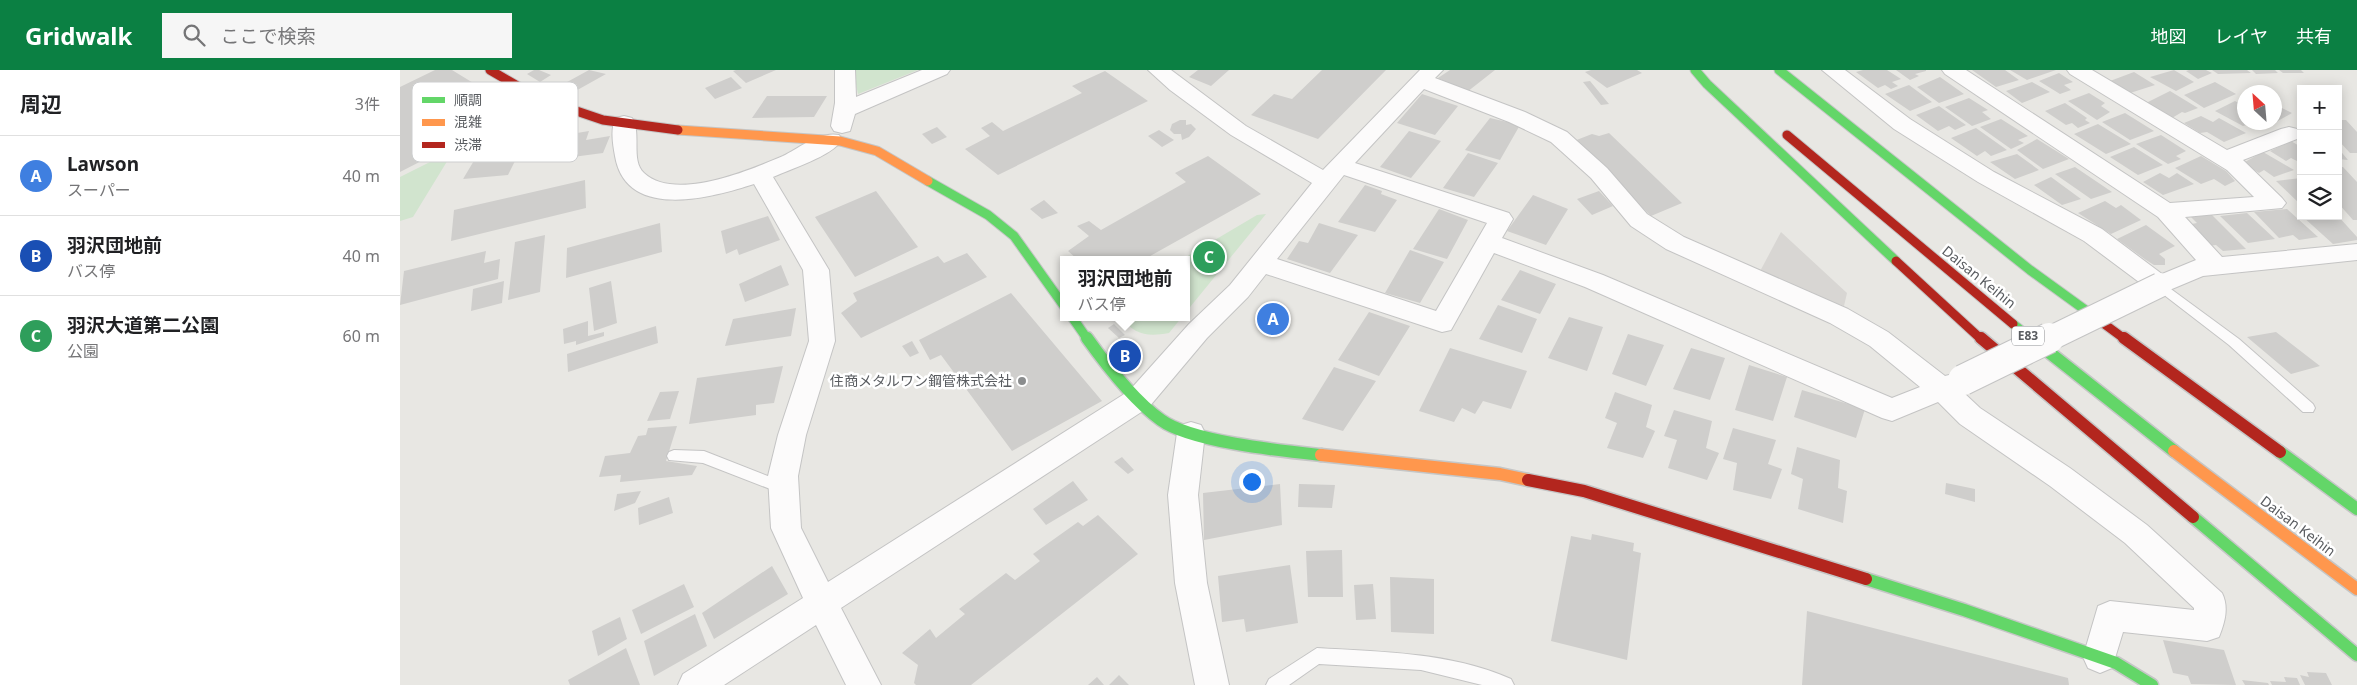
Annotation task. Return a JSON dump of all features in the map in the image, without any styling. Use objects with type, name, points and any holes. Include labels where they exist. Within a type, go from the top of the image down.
[{"type":"main road","points":[[490,70],[511,82]]},
{"type":"main road","points":[[1695,70],[1707,84],[1959,320],[2357,655]]},
{"type":"main road","points":[[1779,70],[2030,270],[2266,445],[2357,509]]},
{"type":"main road","points":[[578,112],[603,120],[685,131],[836,140],[877,151],[988,215],[1014,236],[1060,300]]},
{"type":"main road","name":"Daisan Keihin","points":[[1777,127],[1971,291],[2185,459],[2357,589]]},
{"type":"main road","points":[[1075,321],[1110,371],[1139,399],[1162,421],[1192,434],[1269,450],[1500,474],[1584,491],[1964,610],[2116,663],[2152,685]]},
{"type":"street","points":[[624,123],[626,154],[635,178],[647,186],[671,195],[702,192],[803,157],[836,140],[845,110],[845,70]]},
{"type":"street","points":[[845,110],[940,70]]},
{"type":"street","points":[[1158,70],[1196,102],[1300,168],[1333,174],[1501,220],[1442,323],[1261,263]]},
{"type":"street","points":[[1832,70],[1902,124],[1986,177],[2093,235],[2160,285]]},
{"type":"street","points":[[1952,70],[2166,211],[2216,266]]},
{"type":"street","points":[[2077,70],[2235,165],[2274,203],[2166,211]]},
{"type":"street","points":[[695,685],[1139,399],[1198,332],[1239,291],[1333,174],[1426,75],[1559,137],[1599,173],[1639,220],[1675,243],[1838,316],[1953,385],[1970,416],[2060,477],[2136,534],[2211,603],[2208,626],[2110,616],[2100,657]]},
{"type":"street","points":[[2226,159],[2289,134]]},
{"type":"street","points":[[759,173],[816,270],[822,341],[792,435],[783,476],[786,528],[822,604],[864,685]]},
{"type":"street","points":[[1488,242],[1594,281],[1892,410],[1953,385],[2199,268],[2357,252]]},
{"type":"street","points":[[1192,434],[1183,495],[1191,583],[1212,685]]},
{"type":"lane","points":[[2160,285],[2234,342],[2308,408]]},
{"type":"lane","points":[[674,456],[704,457],[783,488]]},
{"type":"lane","points":[[1275,685],[1317,656],[1421,662],[1494,680],[1506,685]]},
{"type":"shaded area","points":[[1781,232],[1847,293],[1844,306],[1758,275]]},
{"type":"green space","points":[[853,70],[918,70],[858,94]]},
{"type":"green space","points":[[430,162],[447,162],[413,217],[400,221],[400,177]]},
{"type":"green space","points":[[1266,214],[1190,307],[1190,256],[1188,256],[1257,215]]},
{"type":"green space","points":[[1124,321],[1179,321],[1169,333],[1154,335],[1136,331]]},
{"type":"building","points":[[435,70],[452,70],[472,82],[412,82],[412,162],[420,162],[400,172],[400,87]]},
{"type":"building","points":[[534,70],[551,75],[540,82],[527,74]]},
{"type":"building","points":[[589,70],[606,74],[578,90],[578,82],[567,82]]},
{"type":"building","points":[[776,70],[746,83],[733,71]]},
{"type":"building","points":[[1198,70],[1229,70],[1211,86],[1189,77]]},
{"type":"building","points":[[1322,70],[1386,70],[1318,139],[1251,115],[1274,94],[1292,99]]},
{"type":"building","points":[[1450,70],[1495,70],[1467,92],[1438,78]]},
{"type":"building","points":[[1591,70],[1637,70],[1642,73],[1607,88],[1585,72]]},
{"type":"building","points":[[1863,70],[1887,70],[1901,79],[1892,82],[1898,86],[1891,89],[1885,85],[1878,88],[1856,72]]},
{"type":"building","points":[[1896,70],[1926,71],[1915,74],[1919,76],[1910,80]]},
{"type":"building","points":[[1972,70],[2005,70],[2019,80],[1996,87]]},
{"type":"building","points":[[2010,70],[2056,70],[2027,80]]},
{"type":"building","points":[[2174,70],[2194,82],[2176,91],[2150,77]]},
{"type":"building","points":[[2206,70],[2212,73],[2198,79],[2186,71]]},
{"type":"building","points":[[2212,70],[2247,70],[2251,73],[2218,74]]},
{"type":"building","points":[[2252,70],[2275,70],[2278,73],[2256,74]]},
{"type":"building","points":[[2279,70],[2301,70],[2304,73],[2283,73]]},
{"type":"building","points":[[1105,71],[1148,101],[998,175],[965,149],[990,136],[981,128],[992,122],[1003,131],[1082,93],[1072,86]]},
{"type":"building","points":[[2134,72],[2155,85],[2130,93],[2110,81]]},
{"type":"building","points":[[2059,73],[2073,82],[2064,85],[2071,90],[2060,94],[2039,81]]},
{"type":"building","points":[[731,77],[742,88],[715,99],[705,88]]},
{"type":"building","points":[[1940,77],[1964,94],[1939,103],[1917,87]]},
{"type":"building","points":[[1590,81],[1609,104],[1601,105],[1583,82]]},
{"type":"building","points":[[2032,82],[2050,92],[2022,103],[2006,91]]},
{"type":"building","points":[[2215,82],[2236,94],[2204,108],[2184,95]]},
{"type":"building","points":[[1909,85],[1932,102],[1910,111],[1885,94]]},
{"type":"building","points":[[2170,91],[2198,108],[2185,113],[2182,112],[2172,118],[2146,103]]},
{"type":"building","points":[[2089,93],[2105,103],[2101,106],[2110,112],[2097,120],[2068,101]]},
{"type":"building","points":[[1422,94],[1458,106],[1435,135],[1397,123]]},
{"type":"building","points":[[767,96],[827,96],[814,117],[752,118]]},
{"type":"building","points":[[1969,98],[1988,110],[1982,112],[1991,119],[1972,126],[1945,107]]},
{"type":"building","points":[[2235,101],[2237,102],[2237,123],[2215,111]]},
{"type":"building","points":[[2065,103],[2087,118],[2085,120],[2090,123],[2078,128],[2072,123],[2066,125],[2045,111]]},
{"type":"building","points":[[1939,106],[1966,125],[1955,130],[1949,126],[1938,131],[1916,115]]},
{"type":"building","points":[[2282,108],[2292,113],[2282,119]]},
{"type":"building","points":[[2125,113],[2154,131],[2130,140],[2102,122]]},
{"type":"building","points":[[2201,116],[2213,122],[2219,118],[2237,128],[2237,130],[2246,133],[2224,142],[2207,132],[2200,133],[2184,123]]},
{"type":"building","points":[[1490,118],[1520,125],[1500,160],[1465,150]]},
{"type":"building","points":[[2001,119],[2028,136],[2018,140],[2024,143],[2011,149],[1980,127]]},
{"type":"building","points":[[1180,120],[1186,120],[1186,125],[1191,124],[1196,129],[1189,137],[1182,140],[1181,134],[1174,134],[1170,130],[1172,124]]},
{"type":"building","points":[[2342,120],[2346,120],[2357,132],[2357,153],[2350,153],[2342,144]]},
{"type":"building","points":[[2098,124],[2131,144],[2106,154],[2074,134]]},
{"type":"building","points":[[937,127],[947,137],[932,144],[922,134]]},
{"type":"building","points":[[1976,128],[2007,150],[1991,156],[1985,151],[1977,156],[1951,138]]},
{"type":"building","points":[[1159,130],[1174,140],[1162,147],[1148,136]]},
{"type":"building","points":[[589,131],[586,140],[610,136],[603,153],[578,156],[578,133]]},
{"type":"building","points":[[1409,131],[1441,141],[1411,178],[1380,167]]},
{"type":"building","points":[[1609,133],[1682,203],[1651,216],[1574,141],[1592,134],[1599,136]]},
{"type":"building","points":[[2161,135],[2186,151],[2176,156],[2181,159],[2168,164],[2136,144]]},
{"type":"building","points":[[2037,139],[2069,159],[2043,169],[2017,150]]},
{"type":"building","points":[[2291,141],[2297,145],[2297,161],[2291,158],[2286,161],[2270,151]]},
{"type":"building","points":[[2134,147],[2163,165],[2138,175],[2110,157]]},
{"type":"building","points":[[2263,152],[2294,170],[2274,177],[2264,170],[2259,173],[2243,163]]},
{"type":"building","points":[[1468,153],[1498,163],[1474,197],[1443,188]]},
{"type":"building","points":[[2342,153],[2348,160],[2342,159]]},
{"type":"building","points":[[2017,154],[2039,170],[2015,179],[1990,162]]},
{"type":"building","points":[[1208,156],[1261,194],[1150,256],[1074,256],[1068,251],[1089,236],[1077,226],[1089,221],[1101,230],[1186,182],[1175,173]]},
{"type":"building","points":[[2201,156],[2226,171],[2235,181],[2225,186],[2214,179],[2201,184],[2175,168]]},
{"type":"building","points":[[473,162],[514,162],[508,175],[463,179]]},
{"type":"building","points":[[2075,167],[2112,192],[2091,199],[2055,174]]},
{"type":"building","points":[[2342,167],[2357,182],[2357,220],[2353,220],[2342,208]]},
{"type":"building","points":[[2160,173],[2169,178],[2177,173],[2194,184],[2163,195],[2143,182]]},
{"type":"building","points":[[2051,177],[2081,199],[2062,205],[2034,185]]},
{"type":"building","points":[[2297,178],[2297,201],[2276,181]]},
{"type":"building","points":[[585,180],[586,208],[451,241],[454,210]]},
{"type":"building","points":[[1365,185],[1382,191],[1381,194],[1397,200],[1375,232],[1338,222]]},
{"type":"building","points":[[876,191],[918,247],[855,277],[815,217]]},
{"type":"building","points":[[1599,191],[1613,206],[1592,215],[1577,199]]},
{"type":"building","points":[[1533,195],[1568,209],[1546,245],[1507,231]]},
{"type":"building","points":[[1044,200],[1058,213],[1042,219],[1030,209]]},
{"type":"building","points":[[2105,201],[2116,208],[2121,205],[2141,220],[2111,234],[2078,213]]},
{"type":"building","points":[[1439,209],[1468,220],[1447,259],[1413,249]]},
{"type":"building","points":[[2287,209],[2318,237],[2299,240],[2293,235],[2279,238],[2254,212]]},
{"type":"building","points":[[2247,213],[2275,239],[2248,243],[2220,216]]},
{"type":"building","points":[[2212,215],[2246,249],[2223,251],[2216,245],[2207,246],[2186,225],[2197,223],[2191,217]]},
{"type":"building","points":[[768,216],[780,240],[739,255],[737,249],[726,254],[721,231]]},
{"type":"building","points":[[2306,220],[2342,220],[2357,237],[2357,240],[2333,244]]},
{"type":"building","points":[[660,223],[662,252],[566,278],[567,248]]},
{"type":"building","points":[[1319,223],[1358,235],[1330,273],[1287,259],[1299,241],[1308,243]]},
{"type":"building","points":[[2146,225],[2175,246],[2159,254],[2165,259],[2165,265],[2154,265],[2117,239]]},
{"type":"building","points":[[545,235],[540,292],[508,300],[515,242]]},
{"type":"building","points":[[1410,250],[1444,262],[1420,303],[1385,293]]},
{"type":"building","points":[[486,251],[484,263],[500,259],[498,279],[400,305],[404,271]]},
{"type":"building","points":[[967,253],[987,277],[861,338],[841,313],[857,301],[853,293],[938,256],[944,263]]},
{"type":"building","points":[[781,265],[789,285],[745,302],[739,284]]},
{"type":"building","points":[[1520,270],[1556,284],[1540,314],[1501,300]]},
{"type":"building","points":[[504,281],[502,303],[471,311],[473,289]]},
{"type":"building","points":[[611,281],[617,323],[594,331],[589,288]]},
{"type":"building","name":"住商メタルワン鋼管株式会社","points":[[1011,293],[1102,401],[1012,451],[941,355],[930,360],[919,340]]},
{"type":"building","points":[[1498,305],[1537,319],[1522,353],[1479,339]]},
{"type":"building","points":[[796,308],[791,336],[725,346],[733,319]]},
{"type":"building","points":[[1369,312],[1410,326],[1379,376],[1338,360]]},
{"type":"building","points":[[1569,317],[1603,327],[1587,371],[1548,358]]},
{"type":"building","points":[[588,321],[588,336],[604,332],[604,336],[576,345],[576,341],[564,344],[563,329]]},
{"type":"building","points":[[1114,324],[1125,335],[1119,338],[1108,328]]},
{"type":"building","points":[[656,326],[658,343],[568,372],[567,354]]},
{"type":"building","points":[[2276,332],[2320,366],[2291,374],[2247,337]]},
{"type":"building","points":[[1628,334],[1664,345],[1646,386],[1612,374]]},
{"type":"building","points":[[912,341],[919,353],[910,357],[902,346]]},
{"type":"building","points":[[1450,348],[1527,371],[1511,409],[1483,401],[1475,414],[1462,408],[1454,422],[1419,411]]},
{"type":"building","points":[[1691,348],[1725,358],[1710,400],[1673,389]]},
{"type":"building","points":[[1749,365],[1787,377],[1773,421],[1735,410]]},
{"type":"building","points":[[783,366],[774,403],[756,405],[756,415],[689,424],[697,378]]},
{"type":"building","points":[[1334,367],[1376,381],[1343,431],[1302,419]]},
{"type":"building","points":[[1802,390],[1865,409],[1856,438],[1794,417]]},
{"type":"building","points":[[679,391],[670,419],[647,421],[660,392]]},
{"type":"building","points":[[1615,392],[1652,405],[1646,427],[1655,431],[1643,458],[1607,448],[1617,423],[1605,418]]},
{"type":"building","points":[[1674,410],[1712,421],[1706,448],[1719,453],[1707,480],[1668,468],[1677,440],[1664,436]]},
{"type":"building","points":[[677,426],[666,461],[697,466],[692,475],[620,482],[621,475],[599,477],[605,456],[630,453],[638,436],[646,435],[648,428]]},
{"type":"building","points":[[1733,428],[1776,440],[1768,464],[1782,469],[1771,499],[1733,490],[1737,463],[1723,459]]},
{"type":"building","points":[[1797,447],[1840,460],[1838,488],[1847,491],[1843,523],[1798,509],[1803,479],[1791,474]]},
{"type":"building","points":[[1122,457],[1134,470],[1128,474],[1114,462]]},
{"type":"building","points":[[1073,481],[1088,500],[1046,525],[1033,509]]},
{"type":"building","points":[[1946,483],[1975,489],[1975,502],[1945,494]]},
{"type":"building","points":[[1280,484],[1282,525],[1204,540],[1203,493]]},
{"type":"building","points":[[1299,484],[1335,485],[1332,508],[1298,507]]},
{"type":"building","points":[[641,491],[635,503],[614,511],[617,494]]},
{"type":"building","points":[[669,497],[673,513],[639,525],[638,508]]},
{"type":"building","points":[[1098,515],[1138,554],[971,685],[916,685],[914,683],[918,665],[902,653],[930,629],[936,638],[965,614],[959,609],[1006,573],[1015,580],[1040,561],[1033,554],[1078,522],[1083,526]]},
{"type":"building","points":[[1592,534],[1634,543],[1633,551],[1641,553],[1627,660],[1551,641],[1571,536],[1591,540]]},
{"type":"building","points":[[1342,550],[1343,597],[1308,597],[1306,551]]},
{"type":"building","points":[[1290,565],[1298,623],[1246,632],[1244,619],[1222,622],[1218,576]]},
{"type":"building","points":[[772,566],[788,594],[714,639],[702,613]]},
{"type":"building","points":[[1390,577],[1434,579],[1434,634],[1391,632]]},
{"type":"building","points":[[684,584],[694,607],[641,634],[632,610]]},
{"type":"building","points":[[1373,584],[1376,619],[1356,620],[1354,585]]},
{"type":"building","points":[[1807,611],[2068,678],[2069,685],[1802,685]]},
{"type":"building","points":[[695,614],[707,646],[654,676],[644,641]]},
{"type":"building","points":[[620,617],[627,639],[598,656],[592,631]]},
{"type":"building","points":[[2163,640],[2224,650],[2236,685],[2191,684],[2188,676],[2173,673]]},
{"type":"building","points":[[626,648],[640,685],[570,685],[568,680]]},
{"type":"building","points":[[2307,672],[2326,673],[2332,685],[2305,685],[2300,675],[2309,677]]},
{"type":"building","points":[[1119,675],[1129,685],[1109,685]]},
{"type":"building","points":[[1097,677],[1104,685],[1088,685]]},
{"type":"building","points":[[2284,677],[2297,678],[2300,685],[2272,685],[2270,681],[2286,682]]},
{"type":"building","points":[[2242,680],[2268,683],[2269,685],[2245,685]]},
{"type":"traffic: fast","points":[[1695,70],[1707,84],[1896,261]]},
{"type":"traffic: fast","points":[[1779,70],[2030,270],[2088,312]]},
{"type":"traffic: fast","points":[[928,181],[988,215],[1014,236],[1060,300]]},
{"type":"traffic: fast","points":[[1075,321],[1110,371],[1162,421],[1191,433],[1269,450],[1321,455]]},
{"type":"traffic: fast","points":[[2013,324],[2174,451]]},
{"type":"traffic: fast","points":[[2280,452],[2357,509]]},
{"type":"traffic: fast","points":[[2193,517],[2357,655]]},
{"type":"traffic: fast","points":[[1866,579],[1964,610],[2116,663],[2152,685]]},
{"type":"traffic: slow","points":[[678,130],[840,141],[877,151],[928,181]]},
{"type":"traffic: slow","points":[[2174,451],[2357,589]]},
{"type":"traffic: slow","points":[[1321,455],[1500,474],[1528,480]]},
{"type":"traffic: jam","points":[[490,70],[511,82]]},
{"type":"traffic: jam","points":[[578,112],[603,120],[678,130]]},
{"type":"traffic: jam","points":[[1787,135],[2013,324]]},
{"type":"traffic: jam","points":[[1896,261],[1959,320],[2193,517]]},
{"type":"traffic: jam","points":[[2088,312],[2280,452]]},
{"type":"traffic: jam","points":[[1528,480],[1584,491],[1866,579]]},
{"type":"place","name":"羽沢大道第二公園","points":[[1209,257]]},
{"type":"place","name":"Lawson","points":[[1273,319]]},
{"type":"place","name":"羽沢団地前","points":[[1125,356]]},
{"type":"place","name":"住商メタルワン鋼管株式会社","points":[[1022,381]]}]
